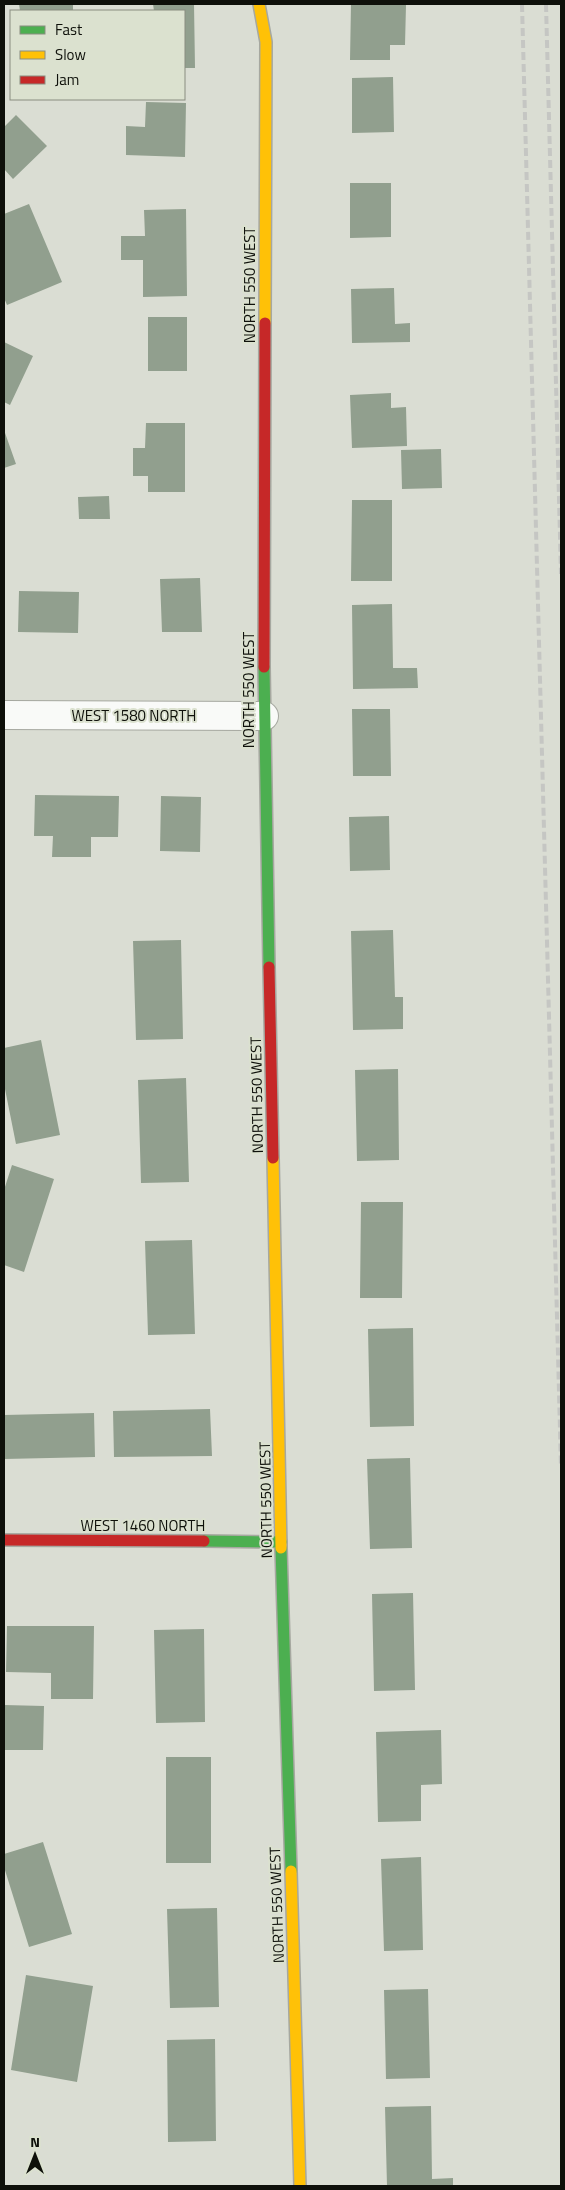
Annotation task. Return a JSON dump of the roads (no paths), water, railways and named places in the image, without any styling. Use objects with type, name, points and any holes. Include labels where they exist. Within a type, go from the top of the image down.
[{"type":"street","name":"NORTH 550 WEST","points":[[260,4],[266,42],[264,716],[281,1542],[300,2186]]},
{"type":"street","name":"WEST 1580 NORTH","points":[[4,715],[264,716]]},
{"type":"street","name":"WEST 1460 NORTH","points":[[4,1540],[281,1542]]},
{"type":"railway","points":[[522,4],[561,1467]]},
{"type":"railway","points":[[546,4],[561,574]]}]
